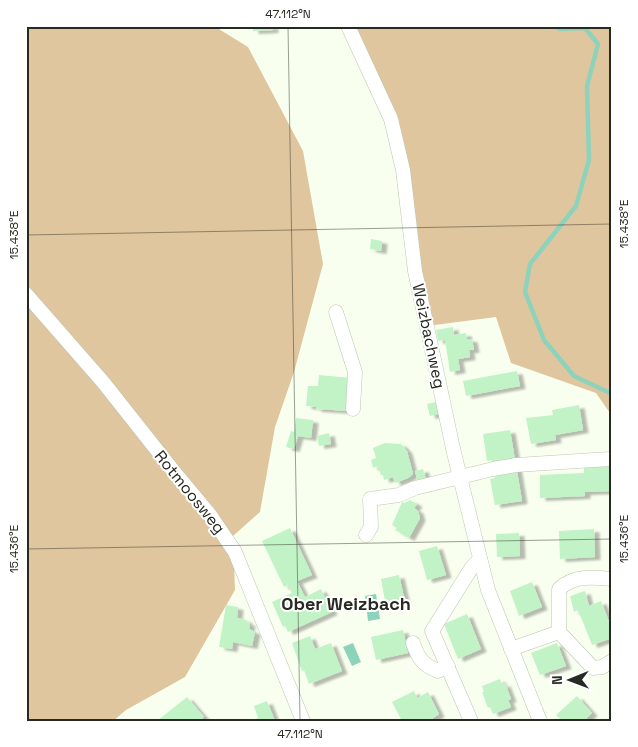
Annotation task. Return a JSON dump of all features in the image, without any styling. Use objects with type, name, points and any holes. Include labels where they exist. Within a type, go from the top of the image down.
[{"type":"street","name":"Weizbachweg","points":[[348,26],[391,119],[403,170],[415,271],[460,477],[480,558],[488,590],[540,721]]},
{"type":"street","name":"Rotmoosweg","points":[[26,294],[103,382],[225,534],[235,552],[303,721]]},
{"type":"street","points":[[336,312],[355,372],[353,409]]},
{"type":"street","points":[[366,535],[371,528],[370,499],[399,495],[415,488],[516,465],[610,459]]},
{"type":"street","points":[[470,721],[448,666],[428,626],[480,558]]},
{"type":"street","points":[[612,579],[580,578],[567,582],[559,589],[559,632],[593,668],[602,667],[612,660]]},
{"type":"street","points":[[511,649],[559,632]]},
{"type":"street","points":[[413,643],[416,654],[426,666],[438,671],[448,666]]},
{"type":"shaded area","points":[[26,26],[214,26],[248,47],[303,151],[323,264],[294,372],[275,427],[260,512],[233,536],[235,590],[185,677],[126,710],[113,721],[26,721]]},
{"type":"shaded area","points":[[348,26],[612,26],[612,416],[596,393],[511,363],[496,317],[427,326],[391,119]]},
{"type":"shaded area","points":[[376,594],[380,619],[368,621],[365,596]]},
{"type":"shaded area","points":[[353,643],[361,662],[352,666],[343,647]]},
{"type":"building","points":[[253,26],[273,26],[273,30],[253,31]]},
{"type":"building","points":[[371,239],[382,241],[381,251],[370,249]]},
{"type":"building","points":[[453,327],[454,335],[466,333],[467,339],[472,339],[474,350],[469,350],[470,357],[458,359],[460,370],[450,372],[445,340],[438,341],[436,330]]},
{"type":"building","points":[[517,371],[520,386],[466,396],[463,381]]},
{"type":"building","points":[[319,375],[352,378],[350,411],[316,409],[316,407],[306,406],[308,386],[318,386]]},
{"type":"building","points":[[436,402],[438,414],[430,416],[427,404]]},
{"type":"building","points":[[579,405],[583,430],[555,435],[556,440],[531,444],[526,418],[553,415],[552,410]]},
{"type":"building","points":[[296,418],[313,420],[311,438],[298,436],[294,449],[286,447],[291,431],[294,432]]},
{"type":"building","points":[[510,430],[522,501],[495,505],[490,479],[495,478],[492,460],[487,461],[483,434]]},
{"type":"building","points":[[329,433],[331,444],[319,446],[317,436]]},
{"type":"building","points":[[385,443],[401,444],[407,451],[413,474],[408,478],[395,483],[393,477],[384,480],[378,466],[373,468],[371,460],[376,458],[373,448]]},
{"type":"building","points":[[612,466],[612,491],[585,492],[585,496],[540,498],[540,475],[584,473],[584,468]]},
{"type":"building","points":[[423,469],[426,479],[418,482],[415,471]]},
{"type":"building","points":[[410,500],[417,504],[414,508],[418,511],[420,518],[409,538],[395,530],[397,528],[392,525],[402,502]]},
{"type":"building","points":[[290,528],[312,575],[297,581],[305,597],[321,589],[332,612],[288,632],[285,626],[283,627],[272,602],[292,593],[288,585],[284,587],[262,541]]},
{"type":"building","points":[[594,529],[595,557],[560,559],[559,531]]},
{"type":"building","points":[[519,533],[520,556],[497,557],[496,534]]},
{"type":"building","points":[[437,546],[446,575],[427,580],[419,551]]},
{"type":"building","points":[[399,575],[405,602],[386,606],[381,579]]},
{"type":"building","points":[[532,582],[542,607],[519,616],[510,591]]},
{"type":"building","points":[[585,591],[589,606],[601,601],[612,629],[612,638],[592,645],[578,610],[574,612],[570,596]]},
{"type":"building","points":[[226,605],[238,607],[237,618],[247,620],[246,622],[250,623],[249,629],[255,632],[252,646],[233,642],[232,649],[219,647]]},
{"type":"building","points":[[467,614],[481,649],[458,659],[444,624]]},
{"type":"building","points":[[403,630],[408,653],[376,660],[371,637]]},
{"type":"building","points":[[310,636],[315,649],[331,643],[342,671],[309,684],[292,643]]},
{"type":"building","points":[[557,643],[566,666],[540,675],[531,653]]},
{"type":"building","points":[[500,679],[502,685],[505,683],[511,699],[508,700],[511,707],[493,714],[490,707],[488,708],[482,692],[484,692],[482,686]]},
{"type":"building","points":[[414,691],[417,698],[428,692],[439,714],[429,721],[402,721],[392,702]]},
{"type":"building","points":[[577,696],[592,713],[584,721],[562,721],[556,715]]},
{"type":"building","points":[[187,697],[204,717],[200,721],[157,721]]},
{"type":"building","points":[[267,701],[275,721],[250,721],[258,718],[254,706]]},
{"type":"waterway","points":[[557,26],[559,29],[585,28],[598,44],[587,86],[589,160],[576,206],[530,264],[525,292],[544,340],[574,376],[612,394]]},
{"type":"district","name":"Ober Weizbach","points":[[346,603]]}]
